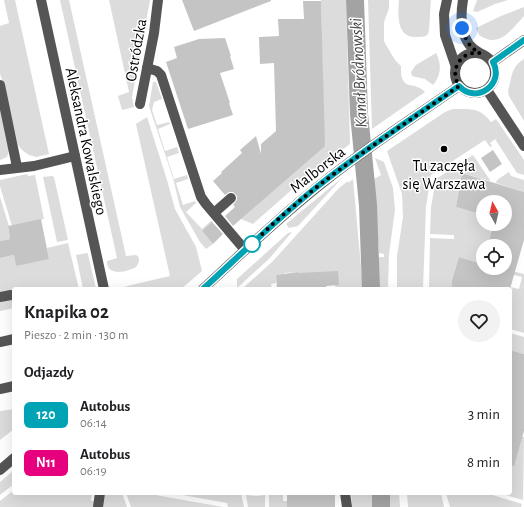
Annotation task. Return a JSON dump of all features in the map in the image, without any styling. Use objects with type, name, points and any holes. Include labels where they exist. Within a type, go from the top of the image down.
[{"type":"street","name":"Aleksandra Kowalskiego","points":[[41,0],[104,287]]},
{"type":"street","name":"Ostródzka","points":[[140,104],[154,33],[158,0]]},
{"type":"street","points":[[447,0],[444,14],[445,35],[456,67],[456,78],[459,86],[463,90],[473,94],[480,93],[492,86],[496,77],[496,71],[493,62],[488,57],[474,50],[470,46],[463,31],[462,18],[464,0]]},
{"type":"street","points":[[493,62],[524,40]]},
{"type":"street","points":[[456,67],[464,56],[473,53],[480,53]]},
{"type":"street","points":[[147,68],[155,69],[160,73],[200,195],[214,214],[246,250]]},
{"type":"street","points":[[0,85],[17,167]]},
{"type":"street","name":"Malborska","points":[[208,287],[299,202],[352,161],[459,86]]},
{"type":"street","points":[[487,90],[524,146]]},
{"type":"street","points":[[0,170],[34,166],[75,156]]},
{"type":"street","points":[[214,214],[231,198]]},
{"type":"street","points":[[0,297],[11,295]]},
{"type":"street","points":[[0,342],[12,339]]},
{"type":"street","points":[[0,389],[12,386]]},
{"type":"street","points":[[0,470],[12,460]]},
{"type":"street","points":[[98,507],[100,495]]},
{"type":"street","points":[[345,495],[347,507]]},
{"type":"shaded area","points":[[4,0],[15,0],[49,154],[36,157],[29,155],[18,145],[0,74],[0,26],[9,23]]},
{"type":"shaded area","points":[[60,0],[69,0],[126,256],[136,255],[139,259],[136,267],[123,272],[114,271],[108,266],[107,261],[117,258]]},
{"type":"shaded area","points":[[109,0],[150,0],[132,97],[134,107],[122,110],[118,96],[129,92]]},
{"type":"shaded area","points":[[321,0],[346,0],[350,144],[304,179],[253,224],[241,219],[326,144],[324,142]]},
{"type":"shaded area","points":[[368,0],[389,0],[389,8],[384,22],[384,41],[395,60],[401,66],[401,74],[405,83],[425,92],[372,129]]},
{"type":"shaded area","points":[[399,0],[431,0],[429,32],[427,35],[423,37],[416,37],[409,36],[405,33],[400,24],[398,11]]},
{"type":"shaded area","points":[[477,0],[508,0],[477,12],[473,11]]},
{"type":"shaded area","points":[[524,7],[524,16],[504,36],[493,40],[486,39],[479,35],[476,28]]},
{"type":"shaded area","points":[[436,53],[440,70],[438,78],[433,85],[425,79],[412,76],[411,72],[416,65]]},
{"type":"shaded area","points":[[524,59],[524,121],[509,96],[508,90],[514,69]]},
{"type":"shaded area","points":[[153,82],[156,82],[162,99],[154,102],[152,110],[157,125],[169,122],[170,124],[158,129],[165,151],[177,147],[179,153],[167,157],[174,179],[187,175],[188,179],[176,183],[183,205],[195,201],[196,203],[186,212],[202,229],[211,221],[213,222],[202,231],[213,244],[206,249],[200,242],[180,207],[173,178],[149,106]]},
{"type":"shaded area","points":[[0,106],[9,151],[7,157],[0,160]]},
{"type":"shaded area","points":[[453,109],[470,109],[479,111],[491,122],[496,119],[524,160],[524,175],[517,173],[495,139],[490,143],[492,146],[490,147],[485,140],[431,175],[426,207],[423,287],[397,287],[397,256],[403,217],[402,194],[387,151],[445,112]]},
{"type":"shaded area","points":[[147,117],[175,209],[196,247],[202,271],[183,287],[125,287],[170,276],[136,124]]},
{"type":"shaded area","points":[[473,155],[490,181],[462,173],[456,207],[476,213],[476,231],[492,231],[489,239],[476,239],[476,262],[459,257],[452,287],[429,287],[430,238],[454,239],[454,235],[430,234],[431,207],[436,179]]},
{"type":"shaded area","points":[[375,158],[384,162],[393,188],[395,210],[389,254],[388,287],[378,287],[379,257],[384,257],[384,254],[379,253],[374,179],[381,175]]},
{"type":"shaded area","points":[[509,172],[511,176],[524,180],[524,192],[496,183],[497,180]]},
{"type":"shaded area","points":[[27,174],[28,176],[35,175],[44,219],[12,226],[0,186],[0,180]]},
{"type":"shaded area","points":[[43,177],[54,177],[68,240],[57,242]]},
{"type":"shaded area","points":[[343,177],[298,226],[289,228],[286,224]]},
{"type":"shaded area","points":[[353,179],[363,287],[336,287],[335,285],[298,272],[276,275],[276,283],[271,284],[272,287],[244,287],[273,261],[339,188],[348,181],[348,183]]},
{"type":"shaded area","points":[[0,197],[9,226],[10,239],[0,241]]},
{"type":"shaded area","points":[[292,232],[269,259],[237,287],[237,279],[288,233]]},
{"type":"shaded area","points":[[68,243],[79,287],[12,287],[12,290],[0,293],[0,258],[14,255],[16,265],[49,259],[47,248]]},
{"type":"shaded area","points":[[88,254],[96,287],[83,287],[76,255]]},
{"type":"shaded area","points":[[512,271],[524,274],[524,333],[512,330],[512,287],[519,289],[522,277],[514,275]]},
{"type":"shaded area","points":[[12,299],[12,308],[0,311],[0,302]]},
{"type":"shaded area","points":[[512,334],[524,337],[524,354],[512,351]]},
{"type":"shaded area","points":[[12,409],[12,431],[0,440],[0,411]]},
{"type":"shaded area","points":[[520,436],[524,437],[523,500],[506,495],[512,495],[512,457]]},
{"type":"shaded area","points":[[12,472],[12,486],[0,495],[0,482]]},
{"type":"shaded area","points":[[12,492],[12,495],[92,495],[91,501],[95,501],[94,507],[0,507],[0,501]]},
{"type":"shaded area","points":[[104,495],[123,495],[127,507],[102,507]]},
{"type":"shaded area","points":[[127,495],[155,495],[223,507],[131,507]]},
{"type":"shaded area","points":[[182,495],[241,495],[244,507],[228,507],[227,503]]},
{"type":"shaded area","points":[[246,495],[265,495],[265,507],[248,507]]},
{"type":"shaded area","points":[[269,495],[283,495],[283,501],[287,501],[287,507],[269,507]]},
{"type":"shaded area","points":[[351,495],[373,495],[373,507],[352,507]]},
{"type":"shaded area","points":[[388,495],[399,495],[400,507],[388,507]]},
{"type":"shaded area","points":[[407,495],[441,495],[444,507],[408,507]]},
{"type":"shaded area","points":[[447,495],[493,495],[522,504],[521,507],[450,507]]},
{"type":"building","points":[[182,0],[271,0],[271,1],[194,31]]},
{"type":"building","points":[[303,1],[321,1],[325,146],[233,226],[225,216],[235,207],[233,205],[237,200],[237,196],[233,192],[229,192],[225,195],[213,181],[242,153],[240,150],[256,136],[261,154],[261,144],[276,131],[274,63],[260,64],[259,37],[279,36],[278,19],[304,19]]},
{"type":"building","points":[[225,38],[234,69],[220,73],[233,115],[188,129],[166,62],[177,58],[174,47],[199,39]]},
{"type":"building","points":[[493,150],[502,164],[490,172],[481,158]]},
{"type":"building","points":[[462,173],[524,192],[524,240],[511,287],[452,287],[452,281],[459,257],[476,262],[476,275],[512,275],[512,239],[489,239],[492,231],[512,231],[512,195],[476,195],[476,213],[456,207]]},
{"type":"building","points":[[41,219],[49,259],[16,266],[14,255],[0,258],[0,241],[10,239],[8,226]]},
{"type":"building","points":[[212,222],[223,234],[213,244],[202,231]]},
{"type":"building","points":[[338,271],[339,285],[326,287],[277,287],[276,275]]},
{"type":"building","points":[[512,351],[524,354],[524,431],[514,466],[512,466]]},
{"type":"building","points":[[287,495],[335,495],[335,507],[287,507]]},
{"type":"waterway","name":"Kanał Bródnowski","points":[[355,0],[359,114],[368,205],[371,287]]},
{"type":"waterway","name":"Kanał Bródnowski","points":[[381,495],[381,507]]},
{"type":"bus line","name":"120","points":[[205,287],[313,190],[459,86],[463,90],[473,94],[487,90],[492,86],[496,77],[493,62],[524,40]]},
{"type":"place","name":"Tu zaczęła się Warszawa","points":[[444,149]]},
{"type":"route","points":[[252,244],[294,206],[332,175],[459,86],[456,81],[455,74],[457,64],[461,58],[467,54],[480,53],[470,46],[462,28]]}]
